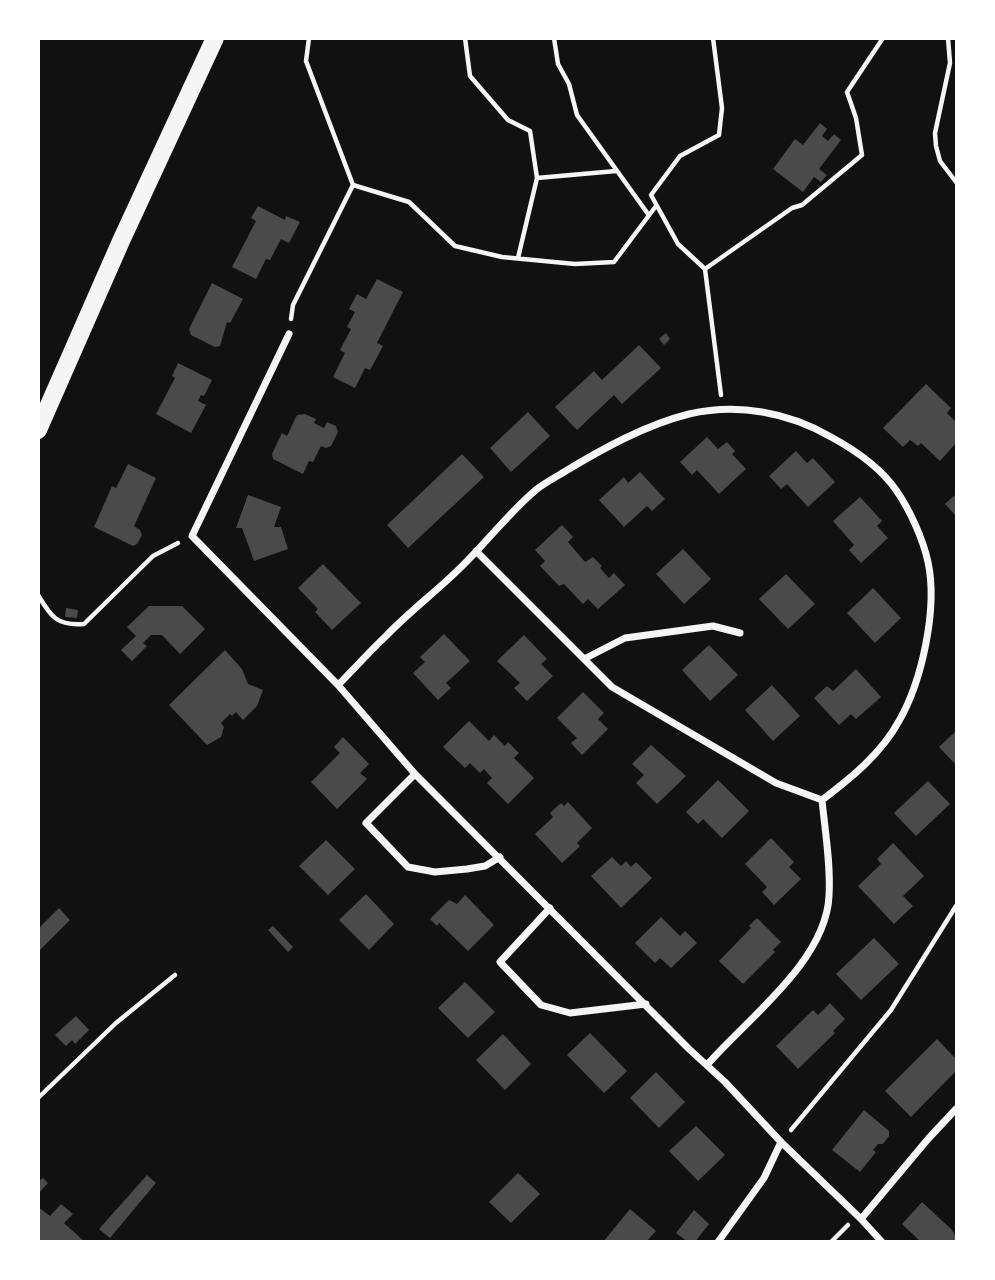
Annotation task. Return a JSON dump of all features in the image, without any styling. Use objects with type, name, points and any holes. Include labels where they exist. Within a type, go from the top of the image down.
[{"type":"main road","points":[[38,430],[215,38]]},
{"type":"street","points":[[289,334],[192,536],[338,685],[415,774],[725,1082],[780,1142],[882,1241]]},
{"type":"street","points":[[338,685],[538,488],[596,452],[690,414],[751,410],[779,414],[812,425],[872,464],[896,490],[914,524],[928,563],[931,605],[927,645],[914,687],[899,721],[876,752],[853,776],[822,800]]},
{"type":"street","points":[[476,551],[586,658],[612,687],[776,783],[822,800]]},
{"type":"street","points":[[586,658],[625,638],[713,626],[740,633]]},
{"type":"street","points":[[415,774],[366,823],[408,867],[435,872],[467,869],[485,866],[500,857]]},
{"type":"street","points":[[707,1065],[803,964],[817,940],[826,918],[830,895],[822,800]]},
{"type":"street","points":[[550,908],[500,962],[541,1005],[570,1013],[646,1004]]},
{"type":"street","points":[[859,1217],[957,1109]]},
{"type":"street","points":[[718,1241],[764,1178],[780,1142]]},
{"type":"path","points":[[289,334],[293,305],[353,185],[306,61],[309,38]]},
{"type":"path","points":[[465,38],[470,76],[508,120],[530,131],[537,178],[518,259]]},
{"type":"path","points":[[554,38],[558,64],[569,83],[577,115],[648,214]]},
{"type":"path","points":[[713,38],[722,108],[719,135],[680,156],[651,195],[678,244],[705,270],[722,410]]},
{"type":"path","points":[[705,270],[792,208],[802,205],[862,155],[856,118],[848,92],[883,38]]},
{"type":"path","points":[[948,38],[950,63],[935,133],[940,162],[957,183]]},
{"type":"path","points":[[537,178],[617,171]]},
{"type":"path","points":[[353,185],[409,202],[455,246],[502,257],[575,264],[614,262],[656,205]]},
{"type":"path","points":[[38,595],[51,616],[69,625],[84,624],[153,556],[192,536]]},
{"type":"path","points":[[780,1142],[891,1010],[957,906]]},
{"type":"path","points":[[38,1098],[116,1023],[175,975]]},
{"type":"path","points":[[831,1241],[859,1217]]},
{"type":"building","points":[[820,123],[827,129],[822,136],[828,141],[834,134],[841,140],[819,169],[827,175],[821,182],[814,177],[803,192],[773,169],[795,139],[803,145]]},
{"type":"building","points":[[258,206],[285,220],[286,216],[300,222],[289,243],[281,239],[270,260],[266,259],[256,279],[232,267],[256,221],[251,218]]},
{"type":"building","points":[[377,279],[403,292],[377,343],[383,346],[370,370],[365,368],[355,388],[333,377],[345,353],[340,350],[351,329],[347,327],[355,312],[349,309],[357,294],[366,299]]},
{"type":"building","points":[[212,283],[243,299],[230,323],[227,322],[220,346],[215,347],[191,335],[189,329]]},
{"type":"building","points":[[666,333],[670,339],[664,345],[659,339]]},
{"type":"building","points":[[639,345],[661,368],[622,404],[614,395],[577,430],[555,407],[594,371],[602,380]]},
{"type":"building","points":[[178,363],[212,380],[204,396],[201,395],[198,401],[206,405],[191,433],[156,414],[175,378],[172,376]]},
{"type":"building","points":[[926,384],[951,408],[947,413],[956,422],[956,443],[940,461],[921,443],[918,446],[910,440],[903,447],[883,428]]},
{"type":"building","points":[[528,412],[550,436],[511,472],[490,448]]},
{"type":"building","points":[[305,414],[316,419],[314,423],[324,428],[327,422],[336,426],[338,432],[331,446],[321,446],[303,474],[273,459],[272,454],[282,433],[287,436],[297,415]]},
{"type":"building","points":[[707,437],[718,449],[727,442],[735,451],[732,454],[746,469],[719,494],[697,470],[692,475],[680,462]]},
{"type":"building","points":[[796,451],[807,463],[813,458],[835,482],[808,507],[787,484],[781,489],[769,476]]},
{"type":"building","points":[[462,454],[484,477],[408,548],[387,525]]},
{"type":"building","points":[[128,464],[156,478],[134,526],[142,535],[133,546],[94,527],[112,486],[116,488]]},
{"type":"building","points":[[640,472],[665,499],[652,511],[647,506],[624,527],[599,500],[624,477],[628,483]]},
{"type":"building","points":[[956,494],[956,516],[945,504]]},
{"type":"building","points":[[248,495],[281,507],[274,527],[281,527],[288,549],[254,561],[242,528],[236,528]]},
{"type":"building","points":[[860,497],[882,521],[877,526],[888,538],[861,563],[849,550],[854,545],[833,521]]},
{"type":"building","points":[[562,525],[573,537],[568,542],[585,562],[593,557],[609,578],[614,573],[625,585],[598,609],[588,599],[583,604],[564,584],[559,586],[540,566],[545,561],[535,550]]},
{"type":"building","points":[[683,549],[711,579],[684,604],[656,574]]},
{"type":"building","points":[[323,564],[361,603],[332,630],[315,612],[318,609],[298,588]]},
{"type":"building","points":[[786,574],[815,604],[788,629],[759,599]]},
{"type":"building","points":[[873,588],[901,618],[875,643],[847,613]]},
{"type":"building","points":[[149,606],[182,606],[205,629],[180,654],[162,635],[151,635],[143,643],[147,646],[132,661],[121,650],[136,636],[127,627]]},
{"type":"building","points":[[66,608],[78,610],[77,618],[65,617]]},
{"type":"building","points":[[444,634],[470,661],[446,683],[451,688],[438,700],[413,673],[425,662],[420,657]]},
{"type":"building","points":[[524,635],[547,659],[541,664],[553,676],[527,701],[514,688],[520,683],[497,661]]},
{"type":"building","points":[[709,645],[738,675],[710,701],[682,670]]},
{"type":"building","points":[[225,650],[242,669],[248,684],[263,690],[257,706],[243,720],[236,712],[232,716],[230,714],[221,723],[224,727],[221,737],[207,745],[169,705]]},
{"type":"building","points":[[856,669],[881,697],[856,719],[851,714],[839,725],[814,698],[827,686],[833,691]]},
{"type":"building","points":[[772,685],[800,716],[773,741],[745,710]]},
{"type":"building","points":[[583,692],[604,713],[598,719],[608,729],[582,755],[571,743],[577,738],[557,718]]},
{"type":"building","points":[[469,721],[489,741],[494,735],[505,746],[508,742],[519,753],[514,758],[534,778],[508,804],[487,783],[492,778],[484,769],[480,773],[470,763],[465,768],[443,747]]},
{"type":"building","points":[[956,731],[956,765],[939,747]]},
{"type":"building","points":[[343,737],[369,764],[360,773],[367,779],[337,809],[311,782],[340,753],[334,747]]},
{"type":"building","points":[[651,745],[686,776],[657,804],[636,783],[644,775],[632,764]]},
{"type":"building","points":[[718,780],[749,811],[722,838],[703,819],[698,824],[686,812]]},
{"type":"building","points":[[928,781],[950,804],[916,836],[894,813]]},
{"type":"building","points":[[568,802],[592,828],[577,843],[580,846],[562,863],[535,834],[553,817],[550,813],[561,803],[564,806]]},
{"type":"building","points":[[771,838],[794,862],[789,867],[801,879],[774,905],[762,892],[767,887],[745,864]]},
{"type":"building","points":[[326,840],[355,869],[328,895],[299,866]]},
{"type":"building","points":[[893,843],[924,876],[903,896],[913,906],[894,924],[858,886],[881,864],[877,859]]},
{"type":"building","points":[[612,857],[621,866],[626,861],[631,867],[636,862],[652,878],[621,908],[591,876]]},
{"type":"building","points":[[366,894],[394,924],[369,950],[339,920]]},
{"type":"building","points":[[465,895],[494,925],[468,951],[439,923],[437,926],[430,919],[449,900],[457,904]]},
{"type":"building","points":[[59,908],[70,920],[38,952],[38,929]]},
{"type":"building","points":[[661,917],[680,936],[685,931],[697,943],[671,968],[660,958],[655,963],[635,943]]},
{"type":"building","points":[[757,918],[781,942],[773,950],[775,952],[743,984],[719,961],[751,928],[749,926]]},
{"type":"building","points":[[273,926],[293,947],[288,952],[268,930]]},
{"type":"building","points":[[874,938],[899,964],[861,1000],[836,974]]},
{"type":"building","points":[[465,982],[495,1012],[468,1038],[438,1008]]},
{"type":"building","points":[[830,1003],[845,1019],[833,1031],[835,1033],[798,1069],[776,1046],[813,1010],[818,1015]]},
{"type":"building","points":[[76,1016],[89,1030],[75,1044],[72,1040],[66,1046],[55,1035]]},
{"type":"building","points":[[590,1033],[627,1071],[604,1093],[567,1055]]},
{"type":"building","points":[[503,1034],[531,1064],[505,1090],[476,1060]]},
{"type":"building","points":[[937,1039],[956,1059],[956,1071],[911,1117],[885,1091]]},
{"type":"building","points":[[656,1072],[685,1102],[659,1128],[630,1098]]},
{"type":"building","points":[[864,1110],[889,1131],[889,1136],[873,1150],[876,1152],[860,1172],[832,1150]]},
{"type":"building","points":[[696,1126],[725,1155],[698,1181],[669,1151]]},
{"type":"building","points":[[518,1173],[540,1194],[511,1223],[489,1202]]},
{"type":"building","points":[[147,1175],[156,1183],[110,1238],[99,1229]]},
{"type":"building","points":[[43,1178],[48,1183],[38,1194],[38,1182]]},
{"type":"building","points":[[922,1202],[951,1229],[956,1236],[956,1242],[921,1242],[902,1224]]},
{"type":"building","points":[[61,1204],[73,1214],[64,1223],[85,1242],[38,1242],[38,1207],[50,1216]]},
{"type":"building","points":[[630,1209],[656,1231],[646,1242],[603,1242]]},
{"type":"building","points":[[694,1210],[709,1224],[695,1242],[688,1242],[676,1233]]}]
